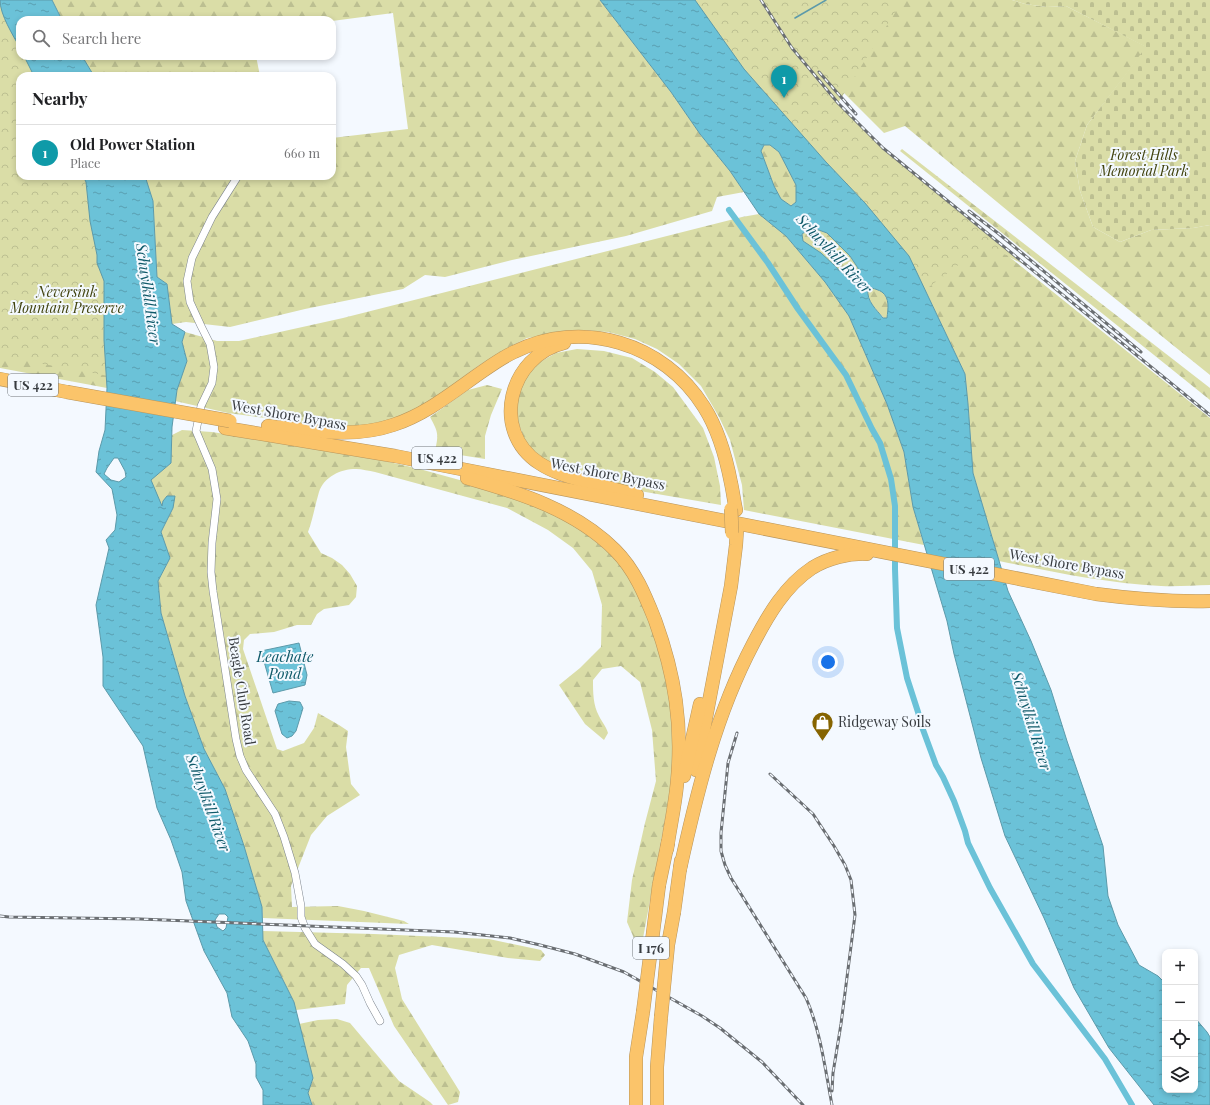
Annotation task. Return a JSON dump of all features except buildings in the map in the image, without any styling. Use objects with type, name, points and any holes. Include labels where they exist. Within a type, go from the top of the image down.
[{"type":"highway","points":[[268,426],[333,433],[348,433],[385,428],[409,420],[424,412],[496,362],[523,347],[556,338],[578,336],[600,338],[634,347],[655,358],[677,375],[704,407],[724,454],[731,482],[736,545],[731,586],[690,804],[680,869]]},
{"type":"highway","points":[[644,498],[557,473],[538,463],[518,440],[513,426],[511,413],[512,397],[516,383],[522,371],[538,354],[551,347],[564,343],[578,341],[599,343],[632,351],[652,362],[670,375],[693,400],[710,430],[723,469],[733,509]]},
{"type":"highway","name":"West Shore Bypass","points":[[0,379],[65,396]]},
{"type":"highway","name":"West Shore Bypass","points":[[0,388],[65,396],[227,424],[887,552],[1049,581],[1134,599],[1170,601],[1210,600]]},
{"type":"highway","name":"West Shore Bypass","points":[[227,424],[268,426],[644,498],[946,565],[1126,591],[1172,594],[1210,593]]},
{"type":"highway","points":[[394,456],[501,488],[531,498],[554,508],[576,520],[600,538],[615,550],[629,567],[645,594],[665,647],[672,675],[677,710],[679,746],[678,771],[667,849]]},
{"type":"highway","points":[[667,849],[724,596],[734,531]]},
{"type":"highway","points":[[680,869],[695,802],[719,724],[743,664],[773,608],[789,588],[800,578],[812,568],[825,561],[841,556],[887,552]]},
{"type":"highway","name":"I 176","points":[[636,1105],[636,1057],[659,885],[667,849]]},
{"type":"highway","name":"I 176","points":[[657,1105],[657,1067],[668,945],[680,869]]},
{"type":"highway","points":[[627,1105],[636,1057]]},
{"type":"highway","points":[[657,1067],[662,1105]]},
{"type":"street","name":"Beagle Club Road","points":[[235,180],[212,217],[192,258],[187,281],[190,302],[210,344],[214,367],[212,383],[201,406],[196,431],[212,470],[218,499],[211,560],[213,591],[236,739],[240,756],[250,776],[275,814],[284,837],[295,873],[305,928],[316,944],[343,964],[356,976],[362,984],[380,1021]]},
{"type":"green space","name":"Neversink Mountain Preserve","points":[[0,0],[16,16],[16,60],[55,60],[61,72],[16,72],[16,180],[111,180],[141,382],[0,356]]},
{"type":"green space","points":[[52,0],[600,0],[671,92],[700,134],[730,171],[744,192],[717,197],[712,211],[626,236],[512,260],[445,277],[425,275],[403,289],[305,309],[230,327],[186,322],[172,324],[167,284],[157,277],[153,201],[146,180],[336,180],[336,138],[408,129],[393,13],[336,20],[336,16],[60,16]]},
{"type":"green space","points":[[655,0],[903,0],[838,103],[883,148],[1027,266],[985,245],[901,308],[898,294]]},
{"type":"green space","points":[[771,0],[1012,0],[1025,4],[1047,7],[1066,6],[1147,47],[1087,125],[1075,161],[1080,191],[1093,227],[1120,242],[1151,230],[1193,228],[1210,225],[1210,375],[905,126],[884,133],[832,81]]},
{"type":"green space","name":"Forest Hills Memorial Park","points":[[1012,0],[1210,0],[1210,225],[1193,228],[1151,230],[1120,242],[1093,227],[1080,191],[1075,161],[1087,125],[1146,47],[1066,6],[1047,7],[1025,4]]},
{"type":"green space","points":[[84,60],[257,60],[259,72],[92,72]]},
{"type":"green space","points":[[764,145],[770,145],[779,152],[796,185],[796,202],[791,206],[781,199],[774,186],[761,151]]},
{"type":"green space","points":[[902,149],[1210,388],[1210,400],[900,151]]},
{"type":"green space","points":[[884,155],[1210,418],[1210,585],[1140,585],[1100,580],[999,561],[973,473],[965,374],[909,256]]},
{"type":"green space","points":[[759,214],[786,236],[825,282],[849,316],[887,404],[904,452],[913,507],[924,545],[744,510],[742,485],[730,440],[701,386],[679,364],[657,349],[635,339],[608,332],[581,330],[527,338],[478,366],[423,407],[402,418],[376,424],[346,427],[315,425],[228,413],[175,401],[177,390],[187,361],[182,342],[185,332],[217,341],[239,341],[343,318],[742,217]]},
{"type":"green space","points":[[816,229],[827,233],[850,256],[858,268],[858,277],[855,280],[847,277],[803,241],[802,234],[808,230]]},
{"type":"green space","points":[[872,288],[885,294],[888,304],[887,318],[884,318],[870,301],[868,289]]},
{"type":"green space","points":[[0,335],[104,340],[107,388],[0,368]]},
{"type":"green space","points":[[577,349],[604,351],[632,358],[655,372],[673,387],[703,428],[714,457],[720,486],[721,505],[634,490],[585,473],[557,467],[536,455],[525,441],[517,419],[517,405],[520,389],[527,374],[540,362],[556,353]]},
{"type":"green space","points":[[487,385],[502,389],[491,415],[485,436],[485,459],[435,451],[437,433],[430,417],[468,390]]},
{"type":"green space","points":[[182,430],[212,432],[353,454],[416,468],[496,490],[557,514],[590,537],[615,558],[634,585],[647,614],[662,657],[669,692],[674,751],[672,782],[641,949],[636,943],[627,922],[632,880],[656,781],[652,730],[640,682],[621,666],[602,669],[593,680],[594,703],[608,733],[604,740],[585,724],[559,685],[580,668],[601,647],[602,605],[592,571],[573,548],[548,530],[507,508],[375,472],[358,469],[350,469],[339,472],[329,478],[321,487],[308,532],[321,553],[342,565],[350,574],[357,586],[356,597],[349,605],[324,609],[317,614],[311,625],[297,625],[274,632],[250,634],[244,640],[243,649],[277,749],[283,751],[304,743],[314,728],[318,713],[348,731],[346,747],[351,784],[360,795],[327,816],[311,835],[291,886],[292,907],[338,906],[404,921],[409,924],[263,918],[262,907],[225,789],[204,749],[185,696],[161,613],[158,581],[170,558],[161,532],[173,508],[162,507],[150,480],[171,463],[172,435]]},
{"type":"green space","points":[[263,931],[489,939],[541,950],[545,955],[540,961],[508,958],[432,945],[399,955],[395,968],[402,999],[460,1092],[458,1102],[448,1105],[394,1026],[369,968],[361,968],[347,985],[345,1004],[296,1010],[294,1002],[263,940]]},
{"type":"green space","points":[[337,1019],[350,1023],[399,1081],[433,1105],[312,1105],[308,1093],[313,1078],[299,1024],[318,1020]]},
{"type":"water","points":[[0,0],[52,0],[60,16],[16,16],[16,40],[4,18]]},
{"type":"water","name":"Schuylkill River","points":[[600,0],[695,0],[744,69],[826,162],[865,203],[909,256],[965,374],[973,473],[1008,591],[1051,690],[1103,846],[1108,896],[1118,925],[1139,965],[1162,980],[1162,1093],[1198,1093],[1198,1022],[1210,1037],[1210,1105],[1154,1105],[1109,1048],[1074,988],[1044,918],[1005,836],[981,758],[947,621],[913,507],[904,452],[887,404],[849,316],[825,282],[786,236],[759,214],[730,171],[700,134],[671,92]],"holes":[[[764,145],[770,145],[779,152],[796,185],[796,202],[791,206],[781,199],[774,186],[761,151]],[[816,229],[827,233],[850,256],[858,268],[858,277],[855,280],[847,277],[821,253],[803,241],[802,234],[808,230]],[[872,288],[885,294],[888,304],[887,318],[883,318],[872,305],[868,293],[868,289]]]},
{"type":"water","points":[[26,60],[84,60],[92,72],[32,72]]},
{"type":"water","name":"Schuylkill River","points":[[85,180],[146,180],[153,201],[157,277],[167,284],[172,324],[185,332],[182,342],[187,361],[177,390],[172,427],[171,463],[151,480],[162,506],[163,501],[167,496],[175,496],[173,508],[161,532],[170,558],[158,581],[161,613],[185,696],[204,749],[225,789],[244,846],[262,907],[263,940],[294,1002],[313,1078],[308,1093],[312,1105],[263,1105],[263,1090],[256,1077],[256,1064],[248,1041],[232,1017],[227,993],[204,951],[186,901],[182,872],[171,840],[157,808],[143,746],[103,686],[103,657],[96,605],[109,548],[106,540],[115,530],[117,515],[112,489],[96,472],[99,451],[105,430],[107,388],[104,340],[104,281],[97,263],[97,255],[90,221]],"holes":[[[114,458],[118,458],[125,471],[126,477],[119,482],[111,480],[104,474]],[[219,914],[225,914],[228,917],[226,928],[223,931],[217,927],[215,920]]]},
{"type":"water","name":"Leachate Pond","points":[[299,643],[307,675],[305,685],[273,693],[261,651]]},
{"type":"water","name":"Leachate Pond","points":[[289,701],[300,702],[303,708],[296,731],[292,736],[287,738],[282,734],[275,711],[278,704]]},
{"type":"waterway","points":[[795,18],[826,0]]},
{"type":"waterway","points":[[729,210],[846,375],[880,443],[891,479],[895,506],[897,628],[907,678],[922,727],[936,765],[954,801],[968,843],[990,888],[1033,964],[1105,1059],[1132,1105]]},
{"type":"railway","points":[[761,0],[792,48],[838,103],[883,148],[1210,415]]},
{"type":"railway","points":[[819,72],[856,114]]},
{"type":"railway","points":[[969,211],[999,234],[1141,352]]},
{"type":"railway","points":[[737,733],[728,763],[721,833],[721,851],[731,878],[806,998],[819,1037],[832,1105]]},
{"type":"railway","points":[[770,774],[813,814],[845,865],[851,880],[855,915],[833,1073],[832,1091]]},
{"type":"railway","points":[[0,916],[140,919],[454,932],[510,938],[540,945],[575,954],[624,972],[702,1016],[720,1028],[762,1062],[803,1105]]},
{"type":"place","name":"Old Power Station","points":[[784,98]]},
{"type":"place","name":"Ridgeway Soils","points":[[823,742]]}]
